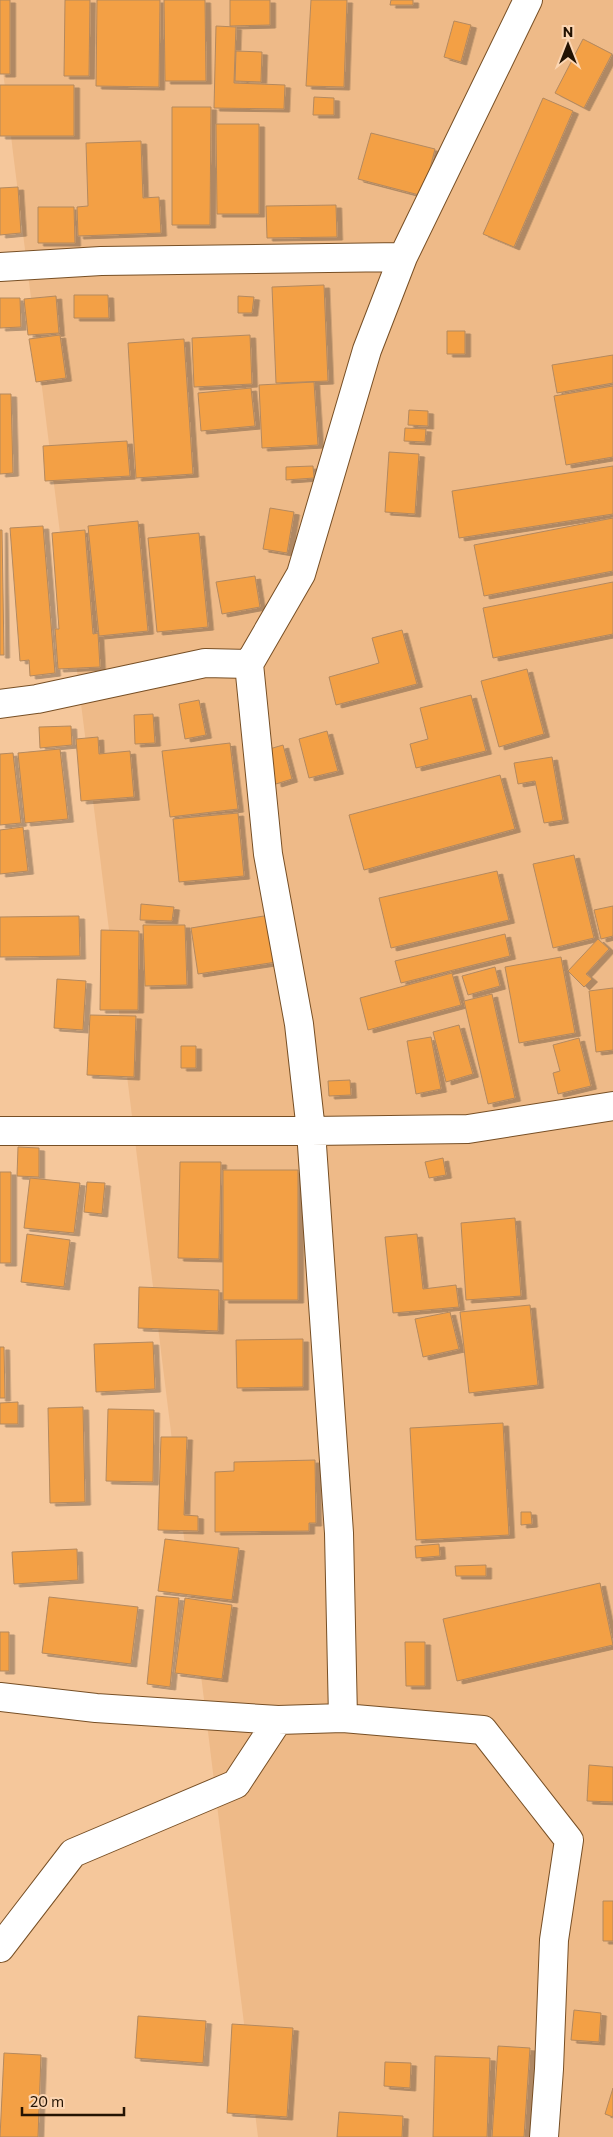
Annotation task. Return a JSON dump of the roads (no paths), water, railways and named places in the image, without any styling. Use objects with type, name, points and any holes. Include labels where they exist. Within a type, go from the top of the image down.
[{"type":"street","points":[[342,1718],[339,1532],[311,1131],[299,1024],[268,854],[249,664],[301,574],[367,350],[403,257],[528,0]]},
{"type":"street","points":[[0,266],[102,261],[403,257]]},
{"type":"street","points":[[0,704],[37,699],[205,663],[249,664]]},
{"type":"street","points":[[0,1131],[311,1131],[468,1128],[613,1106]]},
{"type":"street","points":[[0,1697],[96,1708],[278,1720],[342,1718],[483,1730],[569,1840],[554,1940],[549,2069],[544,2137]]},
{"type":"street","points":[[0,1948],[73,1852],[236,1784],[278,1720]]}]
